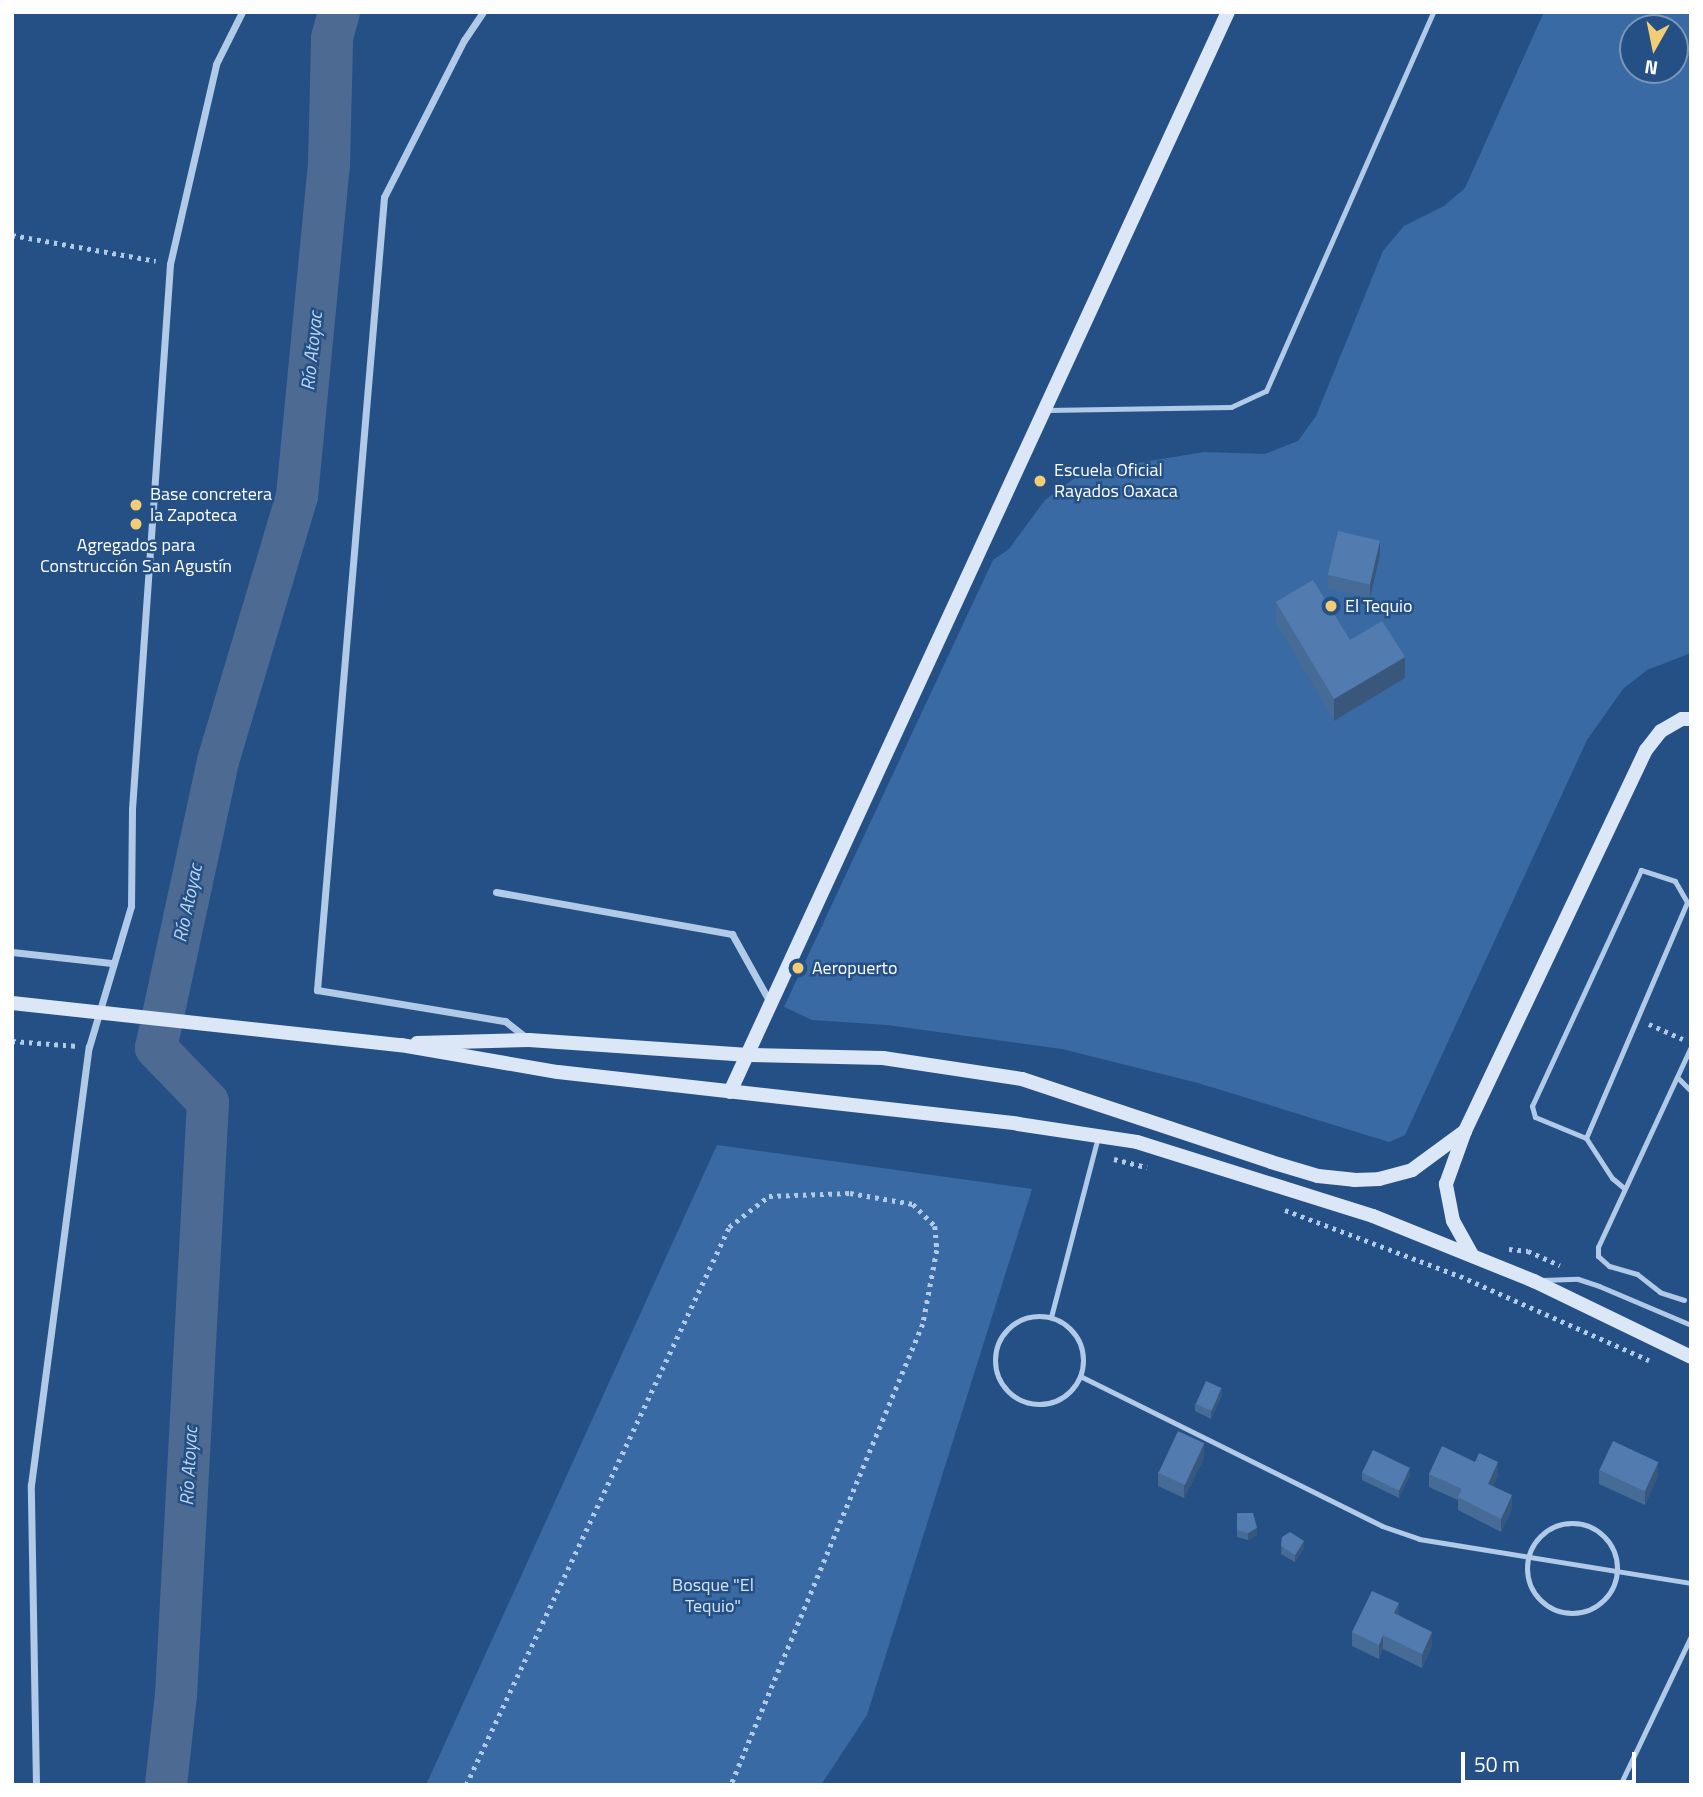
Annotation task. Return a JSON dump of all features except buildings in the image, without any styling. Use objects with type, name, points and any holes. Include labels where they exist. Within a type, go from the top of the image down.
[{"type":"street","points":[[36,1785],[31,1485],[89,1047],[111,963],[131,906],[132,809],[170,264],[216,64],[242,12]]},
{"type":"street","points":[[483,12],[464,40],[384,197],[317,990],[505,1021],[529,1040]]},
{"type":"street","points":[[730,1092],[1047,410],[1228,12]]},
{"type":"street","points":[[1473,1256],[1453,1221],[1446,1184],[1465,1130],[1646,750],[1661,731],[1691,719]]},
{"type":"street","points":[[496,892],[732,934],[772,1005]]},
{"type":"street","points":[[12,952],[111,963]]},
{"type":"street","points":[[12,1003],[401,1045],[558,1072],[1099,1135],[1184,1154],[1373,1216],[1534,1281],[1691,1357]]},
{"type":"street","points":[[401,1045],[456,1039],[529,1040],[747,1055],[883,1058],[1022,1079],[1318,1176],[1379,1179],[1412,1170],[1465,1130]]},
{"type":"lane","points":[[1047,410],[1231,407],[1266,391],[1433,12]]},
{"type":"lane","points":[[1586,1138],[1687,902],[1675,881],[1641,870],[1532,1106],[1535,1117],[1586,1138],[1612,1178],[1624,1188]]},
{"type":"lane","points":[[1684,1300],[1660,1292],[1637,1274],[1609,1266],[1598,1256],[1600,1238],[1691,1045]]},
{"type":"lane","points":[[1677,1077],[1691,1091]]},
{"type":"lane","points":[[1051,1317],[1099,1135]]},
{"type":"lane","points":[[1534,1281],[1578,1279],[1691,1325]]},
{"type":"lane","points":[[1051,1317],[1075,1334],[1083,1362],[1080,1376],[1066,1394],[1045,1404],[1015,1396],[996,1371],[997,1349],[1008,1328],[1021,1320],[1051,1317]]},
{"type":"lane","points":[[1080,1376],[1382,1526],[1449,1546],[1691,1583]]},
{"type":"lane","points":[[1579,1522],[1609,1540],[1619,1572],[1603,1601],[1582,1612],[1558,1611],[1533,1592],[1527,1558],[1545,1531],[1560,1523],[1579,1522]]},
{"type":"lane","points":[[1620,1785],[1691,1636]]},
{"type":"path","points":[[12,235],[170,264]]},
{"type":"path","points":[[1639,1019],[1691,1045]]},
{"type":"path","points":[[12,1041],[89,1047]]},
{"type":"path","points":[[1094,1155],[1152,1168]]},
{"type":"path","points":[[466,1785],[729,1227],[769,1196],[850,1193],[914,1204],[935,1226],[937,1250],[923,1324],[731,1785]]},
{"type":"path","points":[[1279,1208],[1460,1276],[1654,1362]]},
{"type":"green space","name":"El Tequio","points":[[1544,12],[1691,12],[1691,653],[1647,670],[1623,689],[1587,740],[1405,1135],[1389,1142],[1198,1083],[1062,1049],[887,1025],[812,1020],[784,1007],[993,560],[1009,549],[1045,500],[1083,472],[1204,452],[1265,454],[1298,441],[1316,416],[1383,251],[1404,226],[1444,206],[1465,188]]},
{"type":"green space","name":"Bosque \"El Tequio\"","points":[[717,1145],[1032,1189],[867,1715],[821,1785],[426,1785]]},
{"type":"waterway","name":"Río Atoyac","points":[[166,1785],[176,1695],[208,1102],[156,1048],[218,761],[297,496],[329,165],[332,38],[339,12]]},
{"type":"place","name":"Escuela Oficial Rayados Oaxaca","points":[[1040,481]]},
{"type":"place","name":"Base concretera la Zapoteca","points":[[136,505]]},
{"type":"place","name":"Agregados para Construcción San Agustín","points":[[136,524]]},
{"type":"place","name":"El Tequio","points":[[1331,606]]},
{"type":"place","name":"Aeropuerto","points":[[798,968]]}]
